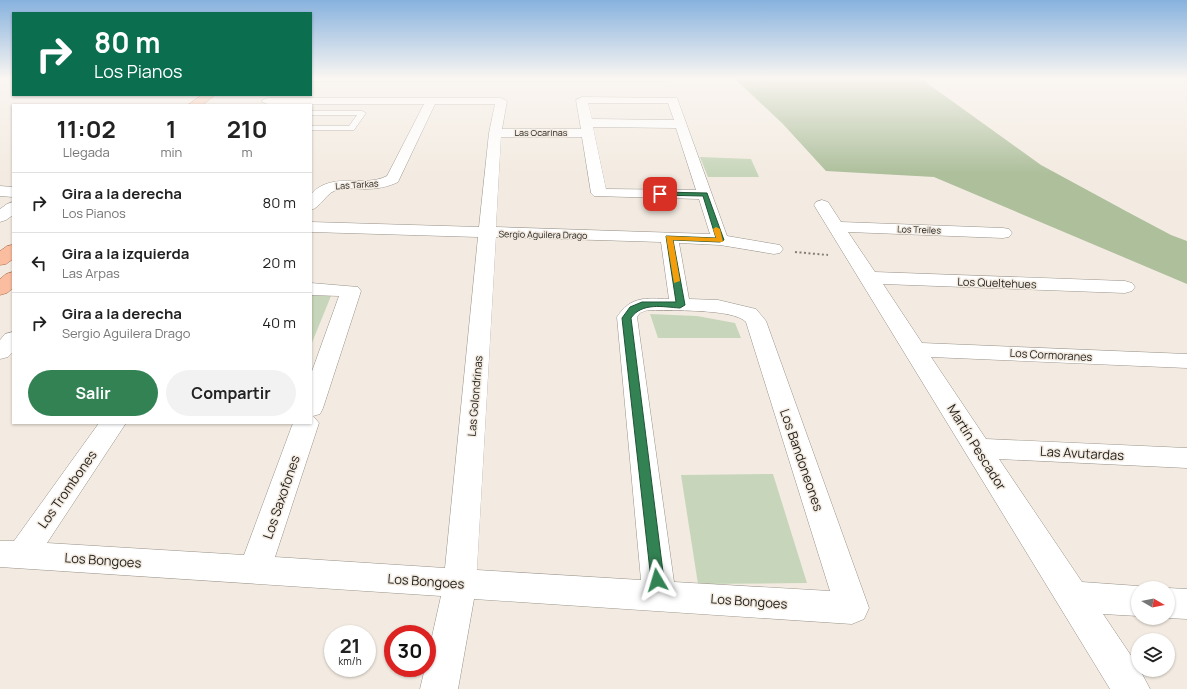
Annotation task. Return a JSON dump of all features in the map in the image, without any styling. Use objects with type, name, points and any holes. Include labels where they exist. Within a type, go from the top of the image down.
[{"type":"main road","points":[[0,260],[12,251]]},
{"type":"main road","points":[[0,289],[12,279]]},
{"type":"street","name":"Las Tarkas","points":[[312,203],[321,192],[340,185],[384,183],[393,179],[427,110]]},
{"type":"street","name":"Las Golondrinas","points":[[440,689],[460,583],[496,133],[500,110]]},
{"type":"street","points":[[584,110],[599,193],[705,195]]},
{"type":"street","points":[[676,110],[720,240]]},
{"type":"street","name":"Las Ocarinas","points":[[496,133],[680,124]]},
{"type":"street","points":[[0,191],[12,192]]},
{"type":"street","name":"Martín Pescador","points":[[822,205],[1131,689]]},
{"type":"street","points":[[0,217],[12,208]]},
{"type":"street","name":"Los Treiles","points":[[836,227],[1002,232]]},
{"type":"street","name":"Sergio Aguilera Drago","points":[[314,232],[669,237],[720,240],[774,249]]},
{"type":"street","points":[[659,595],[627,318],[633,309],[645,304],[680,305],[669,237]]},
{"type":"street","name":"Los Queltehues","points":[[863,268],[1125,287]]},
{"type":"street","points":[[312,289],[351,291],[312,405]]},
{"type":"street","name":"Los Bandoneones","points":[[680,305],[718,306],[749,313],[756,321],[852,608]]},
{"type":"street","points":[[0,352],[12,340]]},
{"type":"street","name":"Los Cormoranes","points":[[914,349],[1187,361]]},
{"type":"street","name":"Los Trombones","points":[[11,554],[112,424]]},
{"type":"street","name":"Los Saxofones","points":[[255,570],[306,424]]},
{"type":"street","name":"Las Avutardas","points":[[978,448],[1187,458]]},
{"type":"street","name":"Los Bongoes","points":[[11,554],[852,608]]},
{"type":"street","points":[[1072,597],[1131,601]]},
{"type":"street","points":[[1175,603],[1187,604]]},
{"type":"lane","points":[[312,128],[351,128],[365,110]]},
{"type":"lane","points":[[312,113],[362,113]]},
{"type":"path","points":[[774,249],[863,268]]},
{"type":"green space","points":[[768,110],[965,110],[1041,165],[1171,235],[1187,241],[1187,284],[934,177],[826,171]]},
{"type":"green space","points":[[700,157],[751,159],[759,177],[708,177]]},
{"type":"green space","points":[[312,295],[331,296],[312,343]]},
{"type":"green space","points":[[650,314],[697,316],[735,323],[741,338],[658,338]]},
{"type":"green space","points":[[773,474],[807,583],[698,584],[681,475]]},
{"type":"slow traffic","points":[[677,281],[669,237],[720,240],[716,229]]},
{"type":"route","points":[[657,580],[627,318],[633,309],[645,304],[680,305],[669,237],[720,240],[705,195],[660,194]]}]
